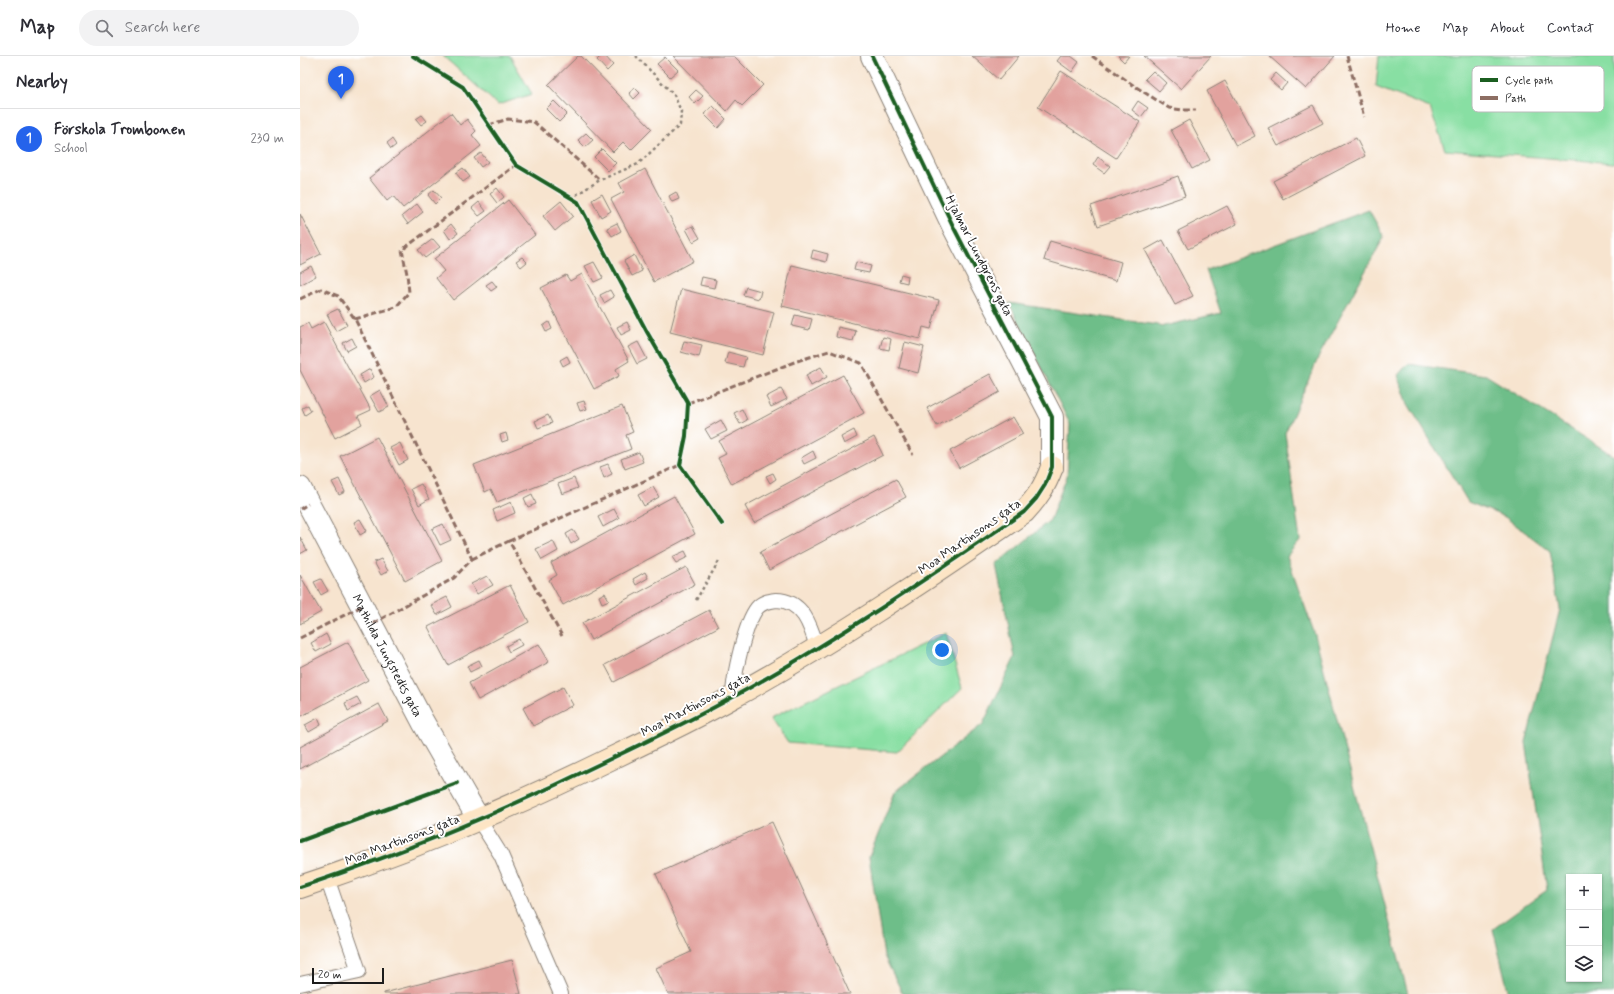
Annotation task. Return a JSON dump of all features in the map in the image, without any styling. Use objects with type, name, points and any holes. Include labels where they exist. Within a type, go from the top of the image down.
[{"type":"street","name":"Hjalmar Lundgrens gata","points":[[872,56],[954,228],[1052,417],[1052,467]]},
{"type":"street","name":"Moa Martinsons gata","points":[[300,887],[479,820],[682,724],[733,697],[900,595],[1024,512],[1036,500],[1045,485],[1052,467]]},
{"type":"street","name":"Mathilda Jungstedts gata","points":[[300,488],[423,722],[479,820]]},
{"type":"lane","points":[[733,697],[733,685],[736,669],[749,624],[753,614],[762,604],[780,600],[792,604],[802,612],[810,623],[817,647]]},
{"type":"lane","points":[[479,820],[501,855],[561,994]]},
{"type":"lane","points":[[300,984],[359,971],[327,878]]},
{"type":"path","points":[[571,198],[600,180],[638,164],[680,125],[681,111],[674,95],[636,56]]},
{"type":"path","points":[[696,600],[719,561]]},
{"type":"green space","points":[[443,56],[510,56],[532,94],[498,105]]},
{"type":"green space","points":[[1379,56],[1614,56],[1614,163],[1445,150],[1430,108],[1376,87]]},
{"type":"green space","points":[[1369,210],[1384,237],[1320,354],[1285,433],[1300,540],[1287,556],[1315,635],[1408,994],[903,994],[884,956],[869,857],[895,792],[983,724],[1015,657],[996,565],[1050,520],[1067,476],[1070,424],[1009,303],[1164,326],[1221,313],[1206,270]]},
{"type":"green space","points":[[1408,364],[1486,375],[1614,456],[1614,992],[1612,994],[1509,994],[1493,929],[1547,890],[1526,742],[1560,609],[1550,551],[1505,517],[1468,502],[1408,404],[1398,375]]},
{"type":"green space","points":[[946,633],[962,688],[897,752],[788,743],[771,718]]},
{"type":"building","points":[[578,56],[581,56],[652,129],[631,150],[623,142],[613,152],[548,85]]},
{"type":"building","points":[[601,56],[605,56],[613,65],[607,71],[597,60]]},
{"type":"building","points":[[673,56],[734,56],[763,85],[742,106],[736,100],[727,111]]},
{"type":"building","points":[[972,56],[1019,56],[999,80]]},
{"type":"building","points":[[1061,56],[1071,56],[1079,62],[1072,72],[1057,61]]},
{"type":"building","points":[[1118,56],[1129,56],[1124,62]]},
{"type":"building","points":[[1144,56],[1211,56],[1181,89]]},
{"type":"building","points":[[1269,56],[1335,56],[1306,89]]},
{"type":"building","points":[[665,57],[678,70],[670,77],[657,64]]},
{"type":"building","points":[[1061,71],[1140,122],[1116,158],[1038,107]]},
{"type":"building","points":[[1153,71],[1166,83],[1159,91],[1145,79]]},
{"type":"building","points":[[1276,73],[1287,83],[1281,90],[1270,80]]},
{"type":"building","points":[[1225,81],[1255,136],[1236,146],[1207,91]]},
{"type":"building","points":[[635,88],[640,93],[634,99],[629,93]]},
{"type":"building","points":[[696,90],[703,96],[695,104],[689,97]]},
{"type":"building","points":[[554,101],[567,114],[559,122],[546,109]]},
{"type":"building","points":[[1138,101],[1148,108],[1141,117],[1132,110]]},
{"type":"building","points":[[1313,105],[1323,123],[1278,146],[1268,128]]},
{"type":"building","points":[[713,106],[726,119],[718,128],[704,114]]},
{"type":"building","points":[[451,113],[460,125],[467,119],[476,131],[472,135],[481,146],[403,208],[393,196],[387,201],[369,178]]},
{"type":"building","points":[[422,115],[427,121],[421,125],[416,119]]},
{"type":"building","points":[[1189,120],[1210,160],[1192,169],[1171,130]]},
{"type":"building","points":[[586,133],[593,140],[585,147],[578,140]]},
{"type":"building","points":[[1356,138],[1365,156],[1283,199],[1273,181]]},
{"type":"building","points":[[392,139],[396,145],[391,149],[387,143]]},
{"type":"building","points":[[602,149],[616,163],[608,171],[594,157]]},
{"type":"building","points":[[481,153],[488,162],[481,167],[474,158]]},
{"type":"building","points":[[1098,157],[1110,166],[1104,173],[1093,165]]},
{"type":"building","points":[[463,168],[470,177],[463,182],[456,173]]},
{"type":"building","points":[[645,169],[693,261],[654,282],[611,199],[624,192],[619,183]]},
{"type":"building","points":[[1178,176],[1185,196],[1098,226],[1091,206]]},
{"type":"building","points":[[497,188],[504,197],[497,203],[490,194]]},
{"type":"building","points":[[434,190],[441,198],[435,204],[428,195]]},
{"type":"building","points":[[676,192],[679,199],[672,202],[669,196]]},
{"type":"building","points":[[602,194],[611,211],[601,217],[592,200]]},
{"type":"building","points":[[508,200],[535,235],[453,300],[436,278],[444,271],[434,259]]},
{"type":"building","points":[[561,201],[573,216],[555,231],[543,216]]},
{"type":"building","points":[[479,202],[486,211],[479,216],[472,208]]},
{"type":"building","points":[[417,204],[423,212],[408,224],[402,216]]},
{"type":"building","points":[[1227,206],[1237,224],[1188,249],[1178,231]]},
{"type":"building","points":[[300,214],[321,254],[300,265]]},
{"type":"building","points":[[617,223],[621,231],[612,236],[607,228]]},
{"type":"building","points":[[451,224],[458,233],[450,239],[444,230]]},
{"type":"building","points":[[693,226],[700,238],[693,242],[686,229]]},
{"type":"building","points":[[433,239],[440,247],[425,258],[418,250]]},
{"type":"building","points":[[1163,240],[1193,296],[1175,305],[1145,250]]},
{"type":"building","points":[[1050,241],[1121,262],[1116,281],[1044,260]]},
{"type":"building","points":[[813,250],[828,254],[826,262],[811,258]]},
{"type":"building","points":[[634,255],[642,271],[632,276],[624,261]]},
{"type":"building","points":[[522,257],[527,262],[521,267],[516,261]]},
{"type":"building","points":[[594,262],[603,278],[594,282],[585,266]]},
{"type":"building","points":[[856,262],[871,266],[869,273],[854,270]]},
{"type":"building","points":[[792,265],[939,300],[931,329],[923,327],[920,339],[782,306]]},
{"type":"building","points":[[311,266],[316,276],[300,285],[300,272]]},
{"type":"building","points":[[582,274],[629,361],[616,369],[619,376],[594,389],[541,288],[566,275],[570,281]]},
{"type":"building","points":[[901,274],[908,276],[907,283],[899,281]]},
{"type":"building","points":[[702,277],[716,280],[714,288],[700,285]]},
{"type":"building","points":[[492,281],[497,287],[491,291],[486,285]]},
{"type":"building","points":[[746,287],[761,291],[759,299],[743,295]]},
{"type":"building","points":[[681,289],[774,312],[763,355],[670,332]]},
{"type":"building","points":[[610,290],[614,297],[604,303],[600,295]]},
{"type":"building","points":[[338,309],[347,325],[336,331],[327,314]]},
{"type":"building","points":[[795,315],[812,319],[809,330],[792,326]]},
{"type":"building","points":[[324,322],[371,410],[358,416],[362,424],[335,438],[300,370],[300,327],[308,323],[311,329]]},
{"type":"building","points":[[549,322],[552,329],[546,332],[543,326]]},
{"type":"building","points":[[627,322],[631,330],[621,335],[617,327]]},
{"type":"building","points":[[838,327],[856,331],[853,341],[836,337]]},
{"type":"building","points":[[883,337],[891,339],[889,350],[880,348]]},
{"type":"building","points":[[352,338],[356,346],[347,351],[343,343]]},
{"type":"building","points":[[684,341],[702,345],[699,357],[681,352]]},
{"type":"building","points":[[638,342],[647,359],[637,364],[628,347]]},
{"type":"building","points":[[905,342],[924,347],[918,373],[899,368]]},
{"type":"building","points":[[728,352],[746,357],[743,367],[725,363]]},
{"type":"building","points":[[567,356],[570,362],[563,366],[560,360]]},
{"type":"building","points":[[821,367],[827,377],[811,386],[806,375]]},
{"type":"building","points":[[370,369],[374,377],[364,383],[360,375]]},
{"type":"building","points":[[990,374],[1000,392],[937,426],[927,408]]},
{"type":"building","points":[[843,375],[864,413],[732,484],[718,458],[726,454],[719,441]]},
{"type":"building","points":[[781,389],[787,399],[771,407],[766,397]]},
{"type":"building","points":[[380,390],[389,407],[379,412],[370,396]]},
{"type":"building","points":[[584,401],[587,409],[580,411],[577,403]]},
{"type":"building","points":[[308,405],[311,411],[305,415],[302,408]]},
{"type":"building","points":[[622,406],[633,432],[626,435],[631,449],[497,502],[491,489],[485,492],[474,465]]},
{"type":"building","points":[[742,409],[747,420],[740,424],[734,413]]},
{"type":"building","points":[[548,415],[552,423],[538,428],[535,421]]},
{"type":"building","points":[[1013,417],[1023,434],[959,468],[950,451]]},
{"type":"building","points":[[721,420],[727,431],[711,439],[705,429]]},
{"type":"building","points":[[854,430],[857,437],[844,444],[841,437]]},
{"type":"building","points":[[506,433],[508,440],[502,442],[500,435]]},
{"type":"building","points":[[377,437],[442,561],[405,581],[340,456]]},
{"type":"building","points":[[874,437],[883,455],[754,523],[745,506]]},
{"type":"building","points":[[400,443],[408,460],[399,465],[390,448]]},
{"type":"building","points":[[813,451],[816,458],[804,464],[801,458]]},
{"type":"building","points":[[639,452],[643,462],[625,469],[621,459]]},
{"type":"building","points":[[608,464],[612,474],[604,478],[600,467]]},
{"type":"building","points":[[773,473],[776,479],[770,483],[766,476]]},
{"type":"building","points":[[574,478],[578,488],[562,494],[558,484]]},
{"type":"building","points":[[339,479],[345,492],[339,495],[332,482]]},
{"type":"building","points":[[896,479],[906,497],[769,570],[760,552]]},
{"type":"building","points":[[421,484],[429,499],[419,505],[411,489]]},
{"type":"building","points":[[653,487],[659,497],[644,506],[638,495]]},
{"type":"building","points":[[532,494],[536,504],[528,507],[524,498]]},
{"type":"building","points":[[674,496],[695,534],[563,605],[549,580],[557,575],[551,563]]},
{"type":"building","points":[[511,502],[515,513],[497,521],[493,510]]},
{"type":"building","points":[[614,509],[619,518],[603,527],[598,517]]},
{"type":"building","points":[[360,519],[367,531],[360,535],[354,522]]},
{"type":"building","points":[[443,524],[451,540],[440,545],[432,529]]},
{"type":"building","points":[[573,530],[579,539],[571,544],[566,534]]},
{"type":"building","points":[[300,537],[307,550],[300,554]]},
{"type":"building","points":[[553,541],[558,551],[542,560],[536,549]]},
{"type":"building","points":[[685,551],[688,557],[676,563],[672,557]]},
{"type":"building","points":[[381,559],[388,571],[381,575],[374,562]]},
{"type":"building","points":[[686,567],[695,584],[591,640],[582,623]]},
{"type":"building","points":[[645,572],[648,578],[636,585],[633,579]]},
{"type":"building","points":[[300,575],[321,612],[300,624]]},
{"type":"building","points":[[487,576],[493,585],[477,594],[471,584]]},
{"type":"building","points":[[321,579],[328,591],[321,595],[314,582]]},
{"type":"building","points":[[510,585],[529,622],[448,665],[428,627]]},
{"type":"building","points":[[605,593],[609,600],[602,603],[599,596]]},
{"type":"building","points":[[447,597],[452,607],[437,615],[431,605]]},
{"type":"building","points":[[709,610],[718,627],[614,682],[605,665]]},
{"type":"building","points":[[326,634],[331,644],[316,652],[311,643]]},
{"type":"building","points":[[519,639],[522,645],[509,652],[506,646]]},
{"type":"building","points":[[348,642],[368,680],[300,717],[300,667]]},
{"type":"building","points":[[539,644],[549,662],[478,700],[469,683]]},
{"type":"building","points":[[479,660],[482,666],[470,672],[467,666]]},
{"type":"building","points":[[563,687],[573,705],[533,726],[523,708]]},
{"type":"building","points":[[357,697],[361,704],[348,711],[345,703]]},
{"type":"building","points":[[379,704],[388,721],[300,769],[300,747]]},
{"type":"building","points":[[318,718],[321,725],[309,732],[305,725]]},
{"type":"building","points":[[772,822],[850,994],[668,994],[656,968],[691,952],[656,874]]},
{"type":"building","points":[[512,960],[521,994],[384,994],[384,993]]},
{"type":"marked path","points":[[1092,56],[1169,108],[1196,110]]},
{"type":"marked path","points":[[1347,56],[1364,117]]},
{"type":"marked path","points":[[489,125],[508,119],[534,122],[600,180]]},
{"type":"marked path","points":[[355,319],[396,307],[409,292],[402,250],[516,165]]},
{"type":"marked path","points":[[300,299],[321,289],[338,296],[355,319],[472,559],[454,578],[372,624]]},
{"type":"marked path","points":[[688,403],[797,361],[829,351],[861,363],[913,455]]},
{"type":"marked path","points":[[509,541],[680,465]]},
{"type":"marked path","points":[[300,509],[308,504]]},
{"type":"marked path","points":[[472,559],[509,541],[562,636]]},
{"type":"marked path","points":[[300,638],[362,606]]},
{"type":"cycle path","points":[[413,56],[463,87],[516,165],[578,202],[647,332],[688,403],[686,436],[680,465],[722,524]]},
{"type":"cycle path","points":[[300,887],[340,874],[418,844],[533,796],[702,714],[770,676],[881,608],[1024,512],[1036,499],[1045,485],[1052,467],[1052,417],[954,228],[872,56]]},
{"type":"cycle path","points":[[300,841],[457,783]]},
{"type":"place","name":"Förskola Trombonen","points":[[341,99]]}]
